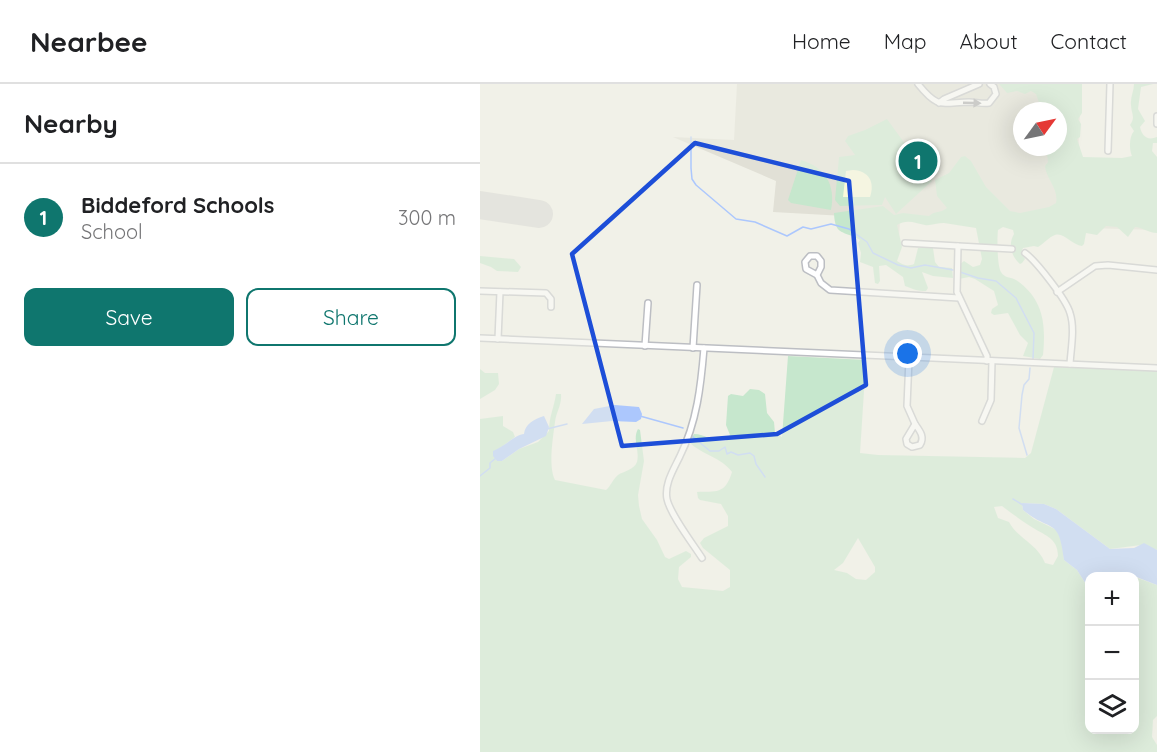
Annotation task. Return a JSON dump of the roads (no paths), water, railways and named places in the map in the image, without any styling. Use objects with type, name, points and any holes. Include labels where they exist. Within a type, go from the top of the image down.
[{"type":"street","points":[[918,84],[939,103],[989,103],[996,94],[994,87],[990,84]]},
{"type":"street","points":[[939,103],[979,84]]},
{"type":"street","points":[[1108,151],[1110,84]]},
{"type":"street","points":[[1157,116],[1157,124]]},
{"type":"street","points":[[905,243],[1012,249]]},
{"type":"street","points":[[958,246],[956,280],[959,298],[989,361],[992,398],[982,421]]},
{"type":"street","points":[[1025,253],[1034,260],[1071,315],[1070,364]]},
{"type":"street","points":[[1057,292],[1095,266],[1108,265],[1157,270]]},
{"type":"street","points":[[817,275],[824,287],[835,291],[959,298]]},
{"type":"street","points":[[693,348],[697,285]]},
{"type":"street","points":[[480,291],[546,293],[550,297],[551,307]]},
{"type":"street","points":[[498,339],[501,291]]},
{"type":"street","points":[[645,345],[648,303]]},
{"type":"street","points":[[480,338],[1157,368]]},
{"type":"street","points":[[702,558],[670,506],[666,489],[685,445],[700,392],[704,348]]},
{"type":"street","points":[[909,358],[907,406],[915,424]]},
{"type":"water","points":[[615,405],[639,407],[642,414],[641,419],[636,422],[612,421],[582,424],[594,409]]},
{"type":"water","points":[[544,416],[549,427],[546,436],[519,449],[502,461],[497,461],[493,456],[493,451],[524,434],[531,422]]},
{"type":"water","points":[[1022,503],[1044,504],[1056,509],[1110,549],[1134,548],[1144,543],[1157,550],[1157,585],[1139,578],[1139,572],[1085,572],[1085,583],[1077,570],[1064,560],[1056,531],[1023,510]]},
{"type":"waterway","points":[[691,137],[692,179],[736,219],[755,222],[787,236],[803,227],[811,229],[831,224],[849,229],[867,242],[873,253],[898,265],[911,268],[925,265],[953,270]]},
{"type":"waterway","points":[[960,272],[996,281],[1016,298],[1034,333],[1033,359]]},
{"type":"waterway","points":[[1027,455],[1019,428],[1022,395],[1024,385],[1029,379],[1030,368]]},
{"type":"waterway","points":[[640,416],[683,428]]},
{"type":"waterway","points":[[547,429],[567,424]]},
{"type":"waterway","points":[[693,437],[710,451],[719,451],[725,447],[727,454],[731,452],[738,455],[750,453],[754,456],[756,464],[765,477]]},
{"type":"waterway","points":[[480,476],[490,468],[490,463],[496,458]]},
{"type":"waterway","points":[[1013,499],[1023,505]]},
{"type":"place","name":"Biddeford Schools","points":[[918,161]]}]
